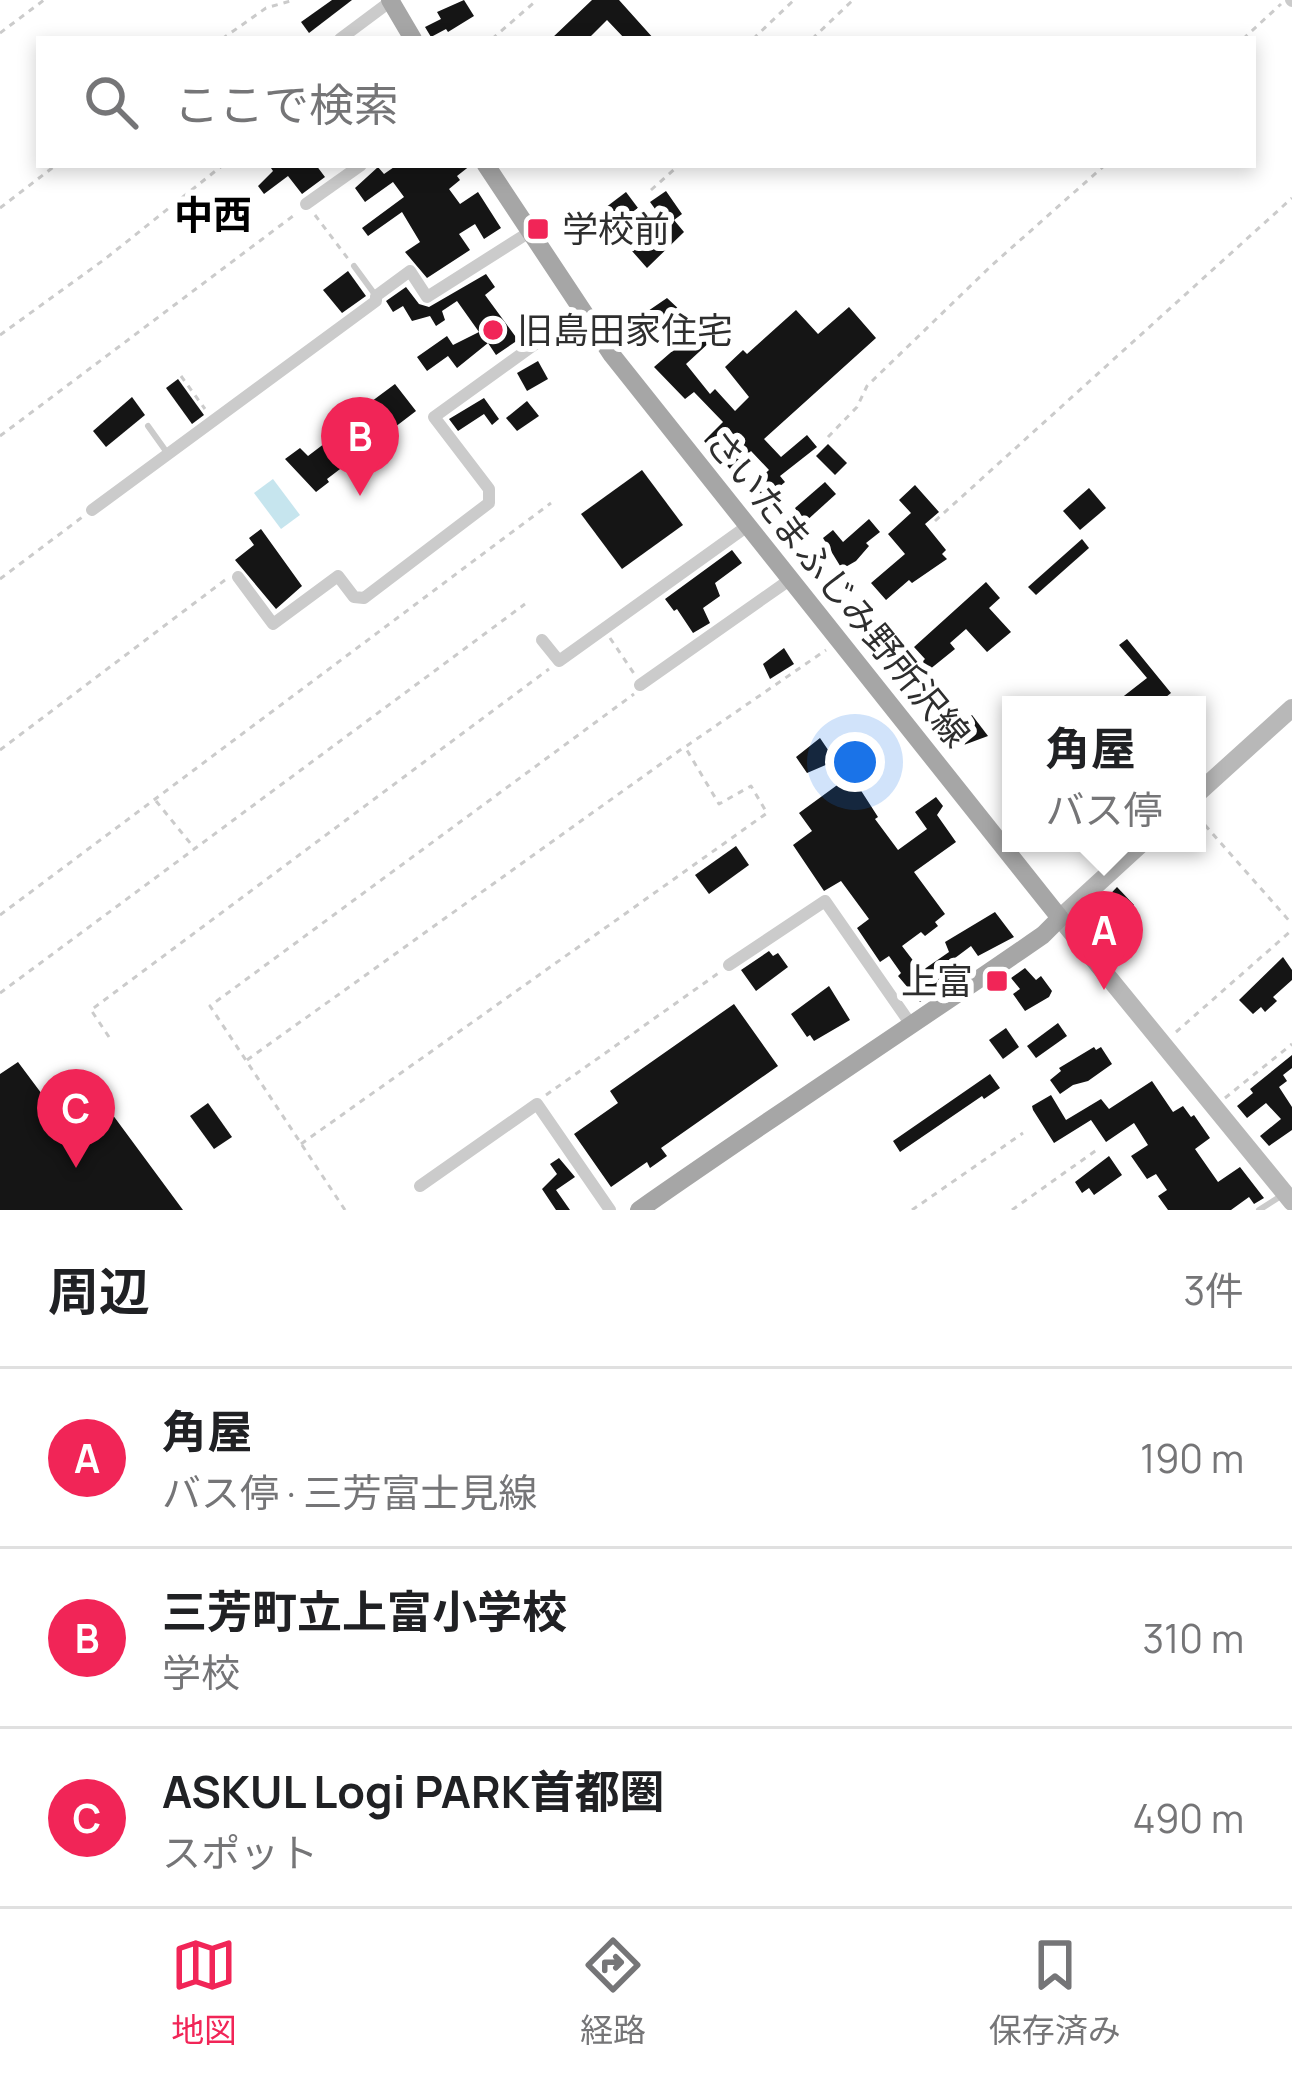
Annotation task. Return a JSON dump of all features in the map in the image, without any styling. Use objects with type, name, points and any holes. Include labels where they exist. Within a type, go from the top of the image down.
[{"type":"main road","points":[[391,0],[411,36]]},
{"type":"main road","name":"さいたまふじみ野所沢線","points":[[488,168],[581,311],[788,581],[1002,846]]},
{"type":"main road","points":[[1206,786],[1292,709]]},
{"type":"main road","name":"さいたまふじみ野所沢線","points":[[1007,852],[1060,918]]},
{"type":"main road","points":[[639,1210],[1042,935],[1132,852]]},
{"type":"main road","points":[[1060,918],[1289,1198]]},
{"type":"street","points":[[344,36],[391,0]]},
{"type":"street","points":[[307,204],[357,168]]},
{"type":"street","points":[[92,510],[410,271],[427,297],[528,233]]},
{"type":"street","points":[[238,577],[273,624],[338,576],[354,597],[364,598],[471,516],[489,502],[489,489],[434,417],[581,311]]},
{"type":"street","points":[[542,640],[559,662],[746,527]]},
{"type":"street","points":[[640,686],[788,581]]},
{"type":"street","points":[[729,965],[825,901],[912,1026]]},
{"type":"street","points":[[420,1186],[537,1104],[610,1210]]},
{"type":"lane","points":[[354,266],[376,296]]},
{"type":"lane","points":[[148,426],[168,454]]},
{"type":"lane","points":[[1259,1210],[1289,1198]]},
{"type":"path","points":[[0,33],[44,0]]},
{"type":"path","points":[[226,36],[266,8],[294,0]]},
{"type":"path","points":[[495,36],[537,0]]},
{"type":"path","points":[[756,36],[794,0]]},
{"type":"path","points":[[815,36],[853,0]]},
{"type":"path","points":[[1247,36],[1289,0]]},
{"type":"path","points":[[0,208],[52,168]]},
{"type":"path","points":[[0,335],[219,168]]},
{"type":"path","points":[[651,190],[676,168]]},
{"type":"path","points":[[828,437],[857,406],[867,386],[1102,168]]},
{"type":"path","points":[[935,521],[1292,198]]},
{"type":"path","points":[[0,436],[307,204],[354,266]]},
{"type":"path","points":[[181,376],[214,418]]},
{"type":"path","points":[[0,915],[551,503]]},
{"type":"path","points":[[0,579],[92,510]]},
{"type":"path","points":[[0,751],[228,578],[238,577]]},
{"type":"path","points":[[0,993],[526,604]]},
{"type":"path","points":[[345,1210],[210,1006],[631,697],[640,686],[604,629]]},
{"type":"path","points":[[247,1061],[685,746],[838,643]]},
{"type":"path","points":[[109,1037],[91,1010],[559,662]]},
{"type":"path","points":[[301,1144],[767,813],[751,786],[719,805],[685,746]]},
{"type":"path","points":[[155,799],[195,849]]},
{"type":"path","points":[[1162,1043],[1292,927],[1206,827]]},
{"type":"path","points":[[537,1104],[729,965]]},
{"type":"path","points":[[1215,1106],[1292,1044]]},
{"type":"path","points":[[912,1210],[1023,1133]]},
{"type":"path","points":[[1012,1210],[1098,1149]]},
{"type":"water","points":[[273,479],[300,515],[281,529],[254,493]]},
{"type":"building","points":[[332,0],[352,0],[309,33],[301,22]]},
{"type":"building","points":[[464,0],[474,16],[448,32],[430,36],[425,27],[441,19],[437,12]]},
{"type":"building","points":[[592,0],[619,0],[651,36],[622,36],[607,20],[591,36],[554,36]]},
{"type":"building","points":[[271,168],[318,168],[325,177],[302,194],[288,176],[264,194],[258,186]]},
{"type":"building","points":[[377,168],[384,174],[393,168],[467,168],[449,189],[460,204],[478,192],[501,228],[484,239],[475,224],[459,234],[470,250],[427,278],[405,252],[420,242],[402,212],[368,236],[362,228],[404,197],[393,182],[365,202],[355,188]]},
{"type":"building","points":[[666,191],[682,214],[674,220],[684,232],[647,268],[632,251],[647,234],[651,238],[666,224],[650,202]]},
{"type":"building","points":[[626,192],[638,208],[608,229],[597,214]]},
{"type":"building","points":[[348,271],[366,296],[342,313],[323,290]]},
{"type":"building","points":[[486,274],[495,287],[485,295],[518,340],[496,355],[488,343],[457,368],[448,356],[427,371],[417,357],[447,336],[453,345],[479,332],[457,301],[442,311],[445,320],[436,326],[430,316],[412,321],[403,306],[393,312],[386,301],[406,287],[419,304],[429,307]]},
{"type":"building","points":[[667,298],[712,340],[686,364],[710,394],[715,389],[735,411],[749,397],[725,367],[743,350],[747,354],[796,310],[818,334],[849,307],[876,338],[764,439],[781,457],[807,435],[817,447],[780,476],[785,482],[765,499],[752,485],[769,470],[751,451],[731,470],[704,441],[723,422],[694,392],[685,399],[654,367],[677,347],[671,341],[679,333],[666,314],[636,334],[629,324]]},
{"type":"building","points":[[538,361],[548,379],[527,391],[517,373]]},
{"type":"building","points":[[178,379],[204,415],[192,424],[166,388]]},
{"type":"building","points":[[395,384],[416,411],[316,492],[285,459],[300,448],[308,456],[339,436],[370,413],[364,407]]},
{"type":"building","points":[[132,397],[145,415],[106,447],[93,431]]},
{"type":"building","points":[[484,398],[499,419],[492,425],[484,414],[458,431],[449,419]]},
{"type":"building","points":[[527,401],[539,416],[517,431],[506,418]]},
{"type":"building","points":[[828,444],[847,463],[835,475],[816,456]]},
{"type":"building","points":[[642,470],[683,525],[622,569],[581,514]]},
{"type":"building","points":[[825,482],[836,494],[804,523],[795,508]]},
{"type":"building","points":[[915,485],[939,512],[925,524],[946,550],[942,554],[947,559],[912,583],[909,580],[886,600],[871,583],[905,554],[888,534],[911,513],[899,500]]},
{"type":"building","points":[[1089,488],[1106,508],[1080,530],[1063,511]]},
{"type":"building","points":[[869,519],[880,532],[866,543],[869,546],[856,561],[842,569],[823,538],[833,530],[843,542]]},
{"type":"building","points":[[261,529],[302,586],[276,609],[235,560],[254,545],[249,538]]},
{"type":"building","points":[[1082,539],[1089,548],[1036,595],[1028,587]]},
{"type":"building","points":[[732,550],[742,563],[715,583],[720,596],[703,608],[710,623],[693,633],[665,599]]},
{"type":"building","points":[[986,582],[1000,598],[989,608],[1011,632],[987,652],[966,629],[950,643],[955,649],[924,674],[918,666],[925,659],[914,647]]},
{"type":"building","points":[[1127,639],[1171,693],[1124,696],[1147,678],[1119,645]]},
{"type":"building","points":[[784,648],[794,664],[770,679],[763,664]]},
{"type":"building","points":[[972,715],[988,736],[961,746],[950,733]]},
{"type":"building","points":[[820,738],[841,769],[855,761],[869,784],[860,789],[898,850],[927,829],[915,812],[936,797],[943,806],[937,815],[956,842],[914,872],[945,914],[925,936],[921,932],[902,946],[915,963],[923,970],[949,952],[945,942],[995,912],[1014,937],[978,956],[971,946],[955,958],[965,971],[920,1002],[898,976],[901,973],[889,956],[880,962],[857,928],[869,919],[841,881],[824,891],[793,845],[812,831],[799,813],[840,783],[828,764],[807,773],[796,757]]},
{"type":"building","points":[[736,846],[749,865],[709,894],[695,875]]},
{"type":"building","points":[[1117,887],[1134,905],[1111,922],[1097,908]]},
{"type":"building","points":[[769,951],[773,956],[778,953],[788,967],[756,991],[741,970]]},
{"type":"building","points":[[1283,957],[1292,970],[1292,980],[1265,1012],[1261,1007],[1253,1014],[1239,1000]]},
{"type":"building","points":[[1025,968],[1036,980],[1041,976],[1052,991],[1025,1011],[1013,994],[1020,989],[1011,978]]},
{"type":"building","points":[[829,986],[850,1020],[814,1041],[791,1014]]},
{"type":"building","points":[[734,1004],[778,1066],[661,1148],[667,1156],[650,1168],[647,1162],[611,1187],[574,1134],[618,1103],[610,1091]]},
{"type":"building","points":[[1058,1023],[1067,1036],[1036,1058],[1027,1046]]},
{"type":"building","points":[[1006,1028],[1019,1047],[1003,1059],[989,1040]]},
{"type":"building","points":[[1101,1047],[1112,1064],[1060,1094],[1050,1080],[1059,1068]]},
{"type":"building","points":[[1292,1055],[1292,1068],[1283,1075],[1287,1081],[1279,1087],[1292,1107],[1292,1130],[1269,1146],[1260,1136],[1281,1119],[1266,1103],[1247,1118],[1237,1106],[1253,1093],[1250,1089]]},
{"type":"building","points":[[18,1062],[65,1125],[101,1099],[183,1210],[0,1210],[0,1074]]},
{"type":"building","points":[[990,1074],[1000,1088],[900,1152],[893,1141]]},
{"type":"building","points":[[1152,1081],[1173,1112],[1183,1106],[1210,1138],[1195,1149],[1218,1182],[1240,1167],[1264,1198],[1254,1204],[1249,1197],[1231,1210],[1168,1210],[1158,1196],[1167,1190],[1156,1174],[1147,1179],[1131,1156],[1148,1145],[1134,1123],[1106,1142],[1091,1120],[1054,1143],[1032,1106],[1051,1095],[1066,1120],[1101,1099],[1109,1109]]},
{"type":"building","points":[[208,1103],[232,1137],[214,1149],[190,1116]]},
{"type":"building","points":[[1109,1156],[1122,1175],[1094,1195],[1089,1188],[1082,1193],[1075,1182]]},
{"type":"building","points":[[559,1158],[575,1177],[556,1190],[570,1210],[556,1210],[542,1189],[557,1174],[550,1164]]},
{"type":"place","name":"学校前","points":[[538,229]]},
{"type":"place","name":"旧島田家住宅","points":[[493,330]]},
{"type":"place","name":"三芳町立上富小学校","points":[[360,496]]},
{"type":"place","name":"上富","points":[[997,981]]},
{"type":"place","name":"角屋","points":[[1104,990]]},
{"type":"place","name":"ASKUL Logi PARK首都圏","points":[[76,1168]]},
{"type":"district","name":"中西","points":[[213,215]]}]
